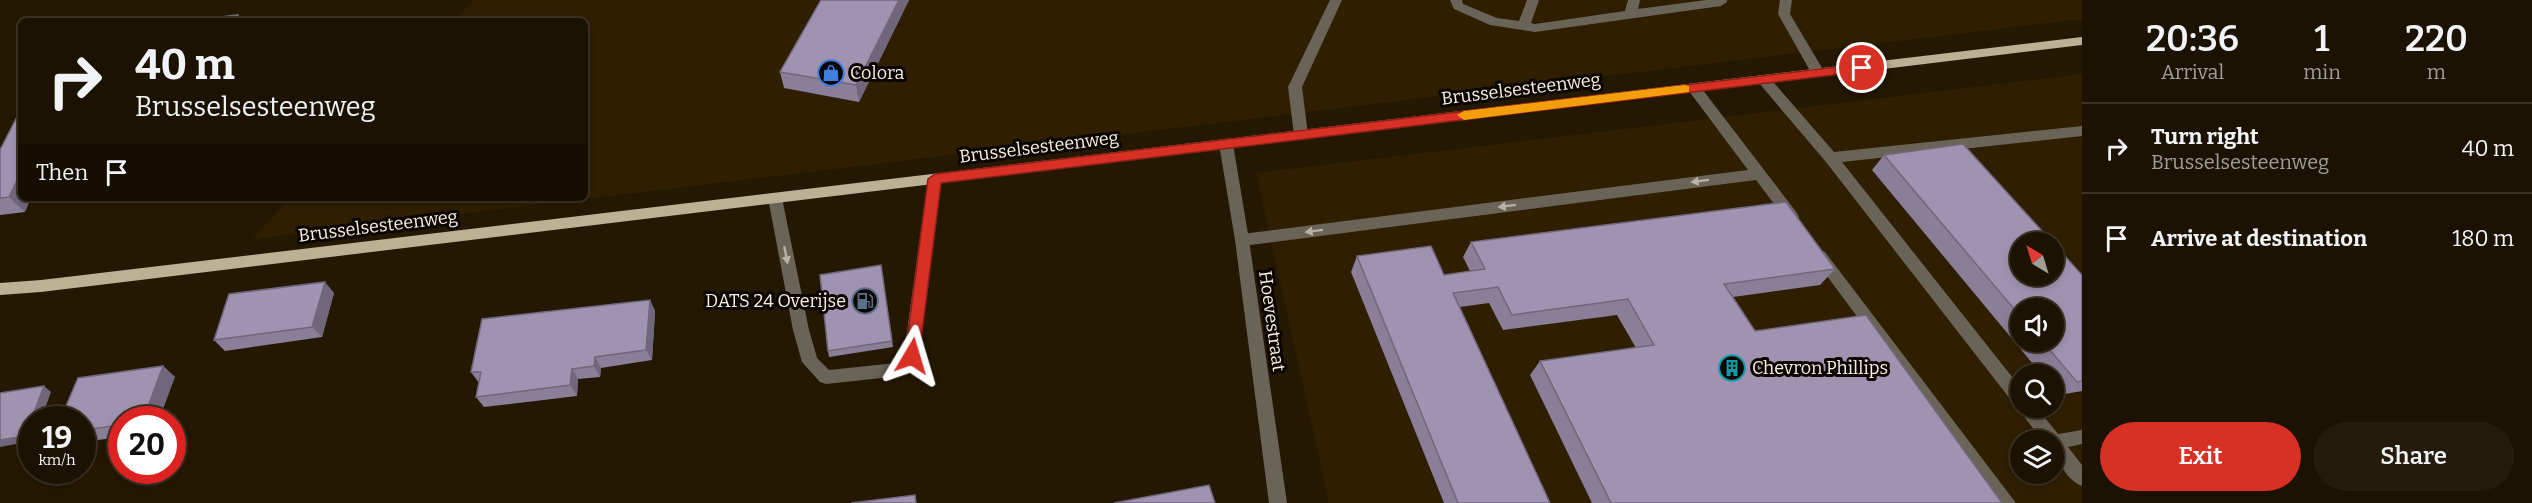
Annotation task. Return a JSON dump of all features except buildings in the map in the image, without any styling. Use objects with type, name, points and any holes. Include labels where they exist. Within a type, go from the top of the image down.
[{"type":"main road","name":"Brusselsesteenweg","points":[[0,289],[2082,41]]},
{"type":"street","points":[[1301,135],[1295,87],[1335,0]]},
{"type":"street","points":[[1456,0],[1458,6],[1494,21],[1535,28],[1720,2],[1721,0]]},
{"type":"street","points":[[1524,26],[1533,0]]},
{"type":"street","points":[[1631,15],[1634,0]]},
{"type":"street","points":[[1786,0],[1784,14],[1818,73]]},
{"type":"street","points":[[1764,80],[1831,159],[2010,386]]},
{"type":"street","points":[[1694,88],[2007,503]]},
{"type":"street","points":[[1831,159],[2082,131]]},
{"type":"street","name":"Hoevestraat","points":[[1226,144],[1242,240],[1278,503]]},
{"type":"street","points":[[1242,240],[1758,174]]},
{"type":"street","points":[[774,198],[801,330],[810,362],[826,377],[900,369],[912,356],[935,179]]},
{"type":"street","points":[[2035,418],[2045,430]]},
{"type":"street","points":[[2064,440],[2082,437]]},
{"type":"street","points":[[2064,454],[2082,478]]},
{"type":"shaded area","points":[[473,0],[2082,0],[2082,19],[588,199],[588,18],[457,18]]},
{"type":"shaded area","points":[[2082,74],[2082,503],[1329,503],[1256,173]]},
{"type":"shaded area","points":[[287,201],[568,201],[252,239]]},
{"type":"slow traffic","points":[[1464,115],[1684,89]]},
{"type":"place","name":"Colora","points":[[831,73]]},
{"type":"place","name":"DATS 24 Overijse","points":[[865,301]]},
{"type":"place","name":"Chevron Phillips","points":[[1732,368]]},
{"type":"route","points":[[912,356],[935,179],[1862,68]]}]
